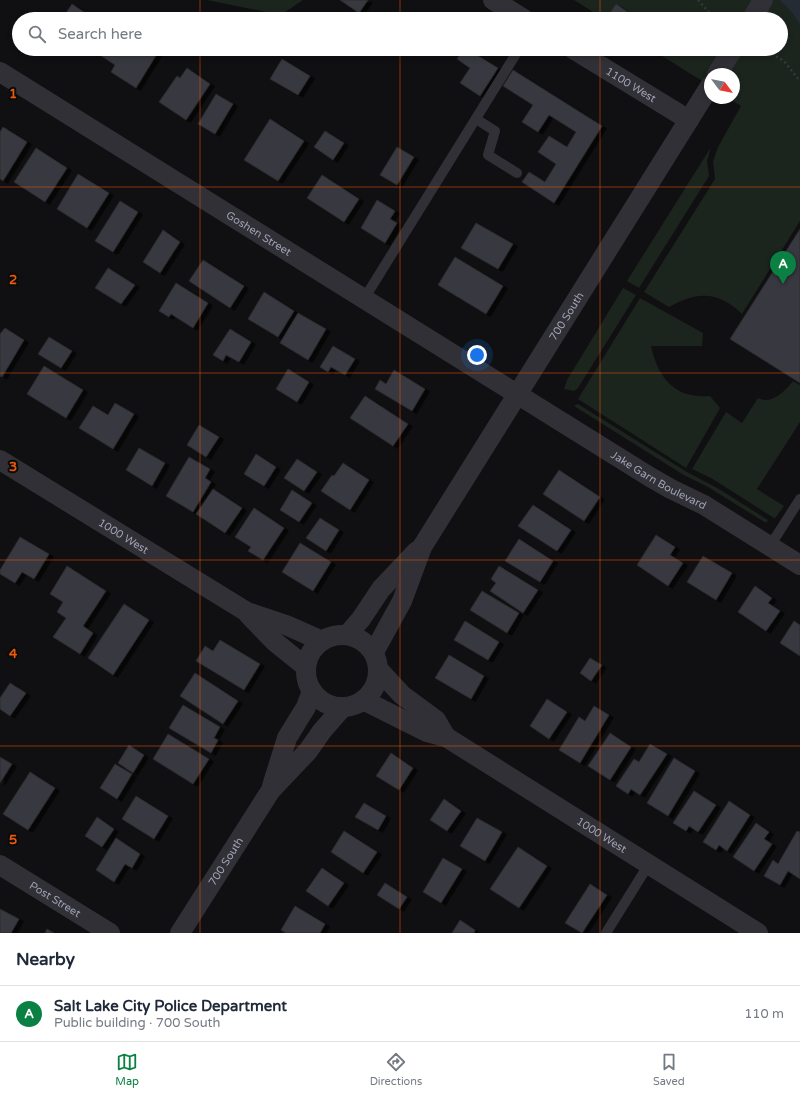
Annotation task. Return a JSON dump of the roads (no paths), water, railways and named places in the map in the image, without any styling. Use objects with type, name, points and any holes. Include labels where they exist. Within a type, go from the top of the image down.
[{"type":"street","points":[[493,0],[513,12]]},
{"type":"street","points":[[756,12],[763,0]]},
{"type":"street","name":"1100 West","points":[[584,56],[689,120]]},
{"type":"street","points":[[721,68],[729,56]]},
{"type":"street","name":"Goshen Street","points":[[0,72],[517,394]]},
{"type":"street","name":"700 South","points":[[376,661],[402,601],[422,547],[704,96]]},
{"type":"street","name":"Jake Garn Boulevard","points":[[517,394],[671,489],[704,505],[800,565]]},
{"type":"street","name":"1000 West","points":[[0,460],[247,612],[286,625],[322,641]]},
{"type":"street","name":"700 South","points":[[347,635],[361,619],[380,589],[422,547]]},
{"type":"street","name":"1000 West","points":[[247,612],[275,642],[306,667]]},
{"type":"street","points":[[338,635],[347,635],[357,638],[366,644],[376,661],[374,686],[363,700],[357,704],[343,707],[326,703],[312,691],[308,684],[306,667],[311,652],[322,641],[338,635]]},
{"type":"street","name":"1000 West","points":[[376,661],[402,696],[436,720],[446,737]]},
{"type":"street","name":"700 South","points":[[271,790],[287,738],[303,712],[312,691]]},
{"type":"street","name":"1000 West","points":[[363,700],[427,732],[446,737],[758,933]]},
{"type":"street","name":"700 South","points":[[180,933],[271,790],[308,751],[322,730],[343,707]]},
{"type":"street","name":"Post Street","points":[[0,865],[110,933]]},
{"type":"lane","points":[[364,299],[515,56]]},
{"type":"lane","points":[[476,119],[495,131],[488,155],[517,173]]},
{"type":"lane","points":[[770,546],[800,499]]},
{"type":"lane","points":[[606,933],[649,864]]},
{"type":"place","name":"Salt Lake City Police Department","points":[[783,284]]}]
